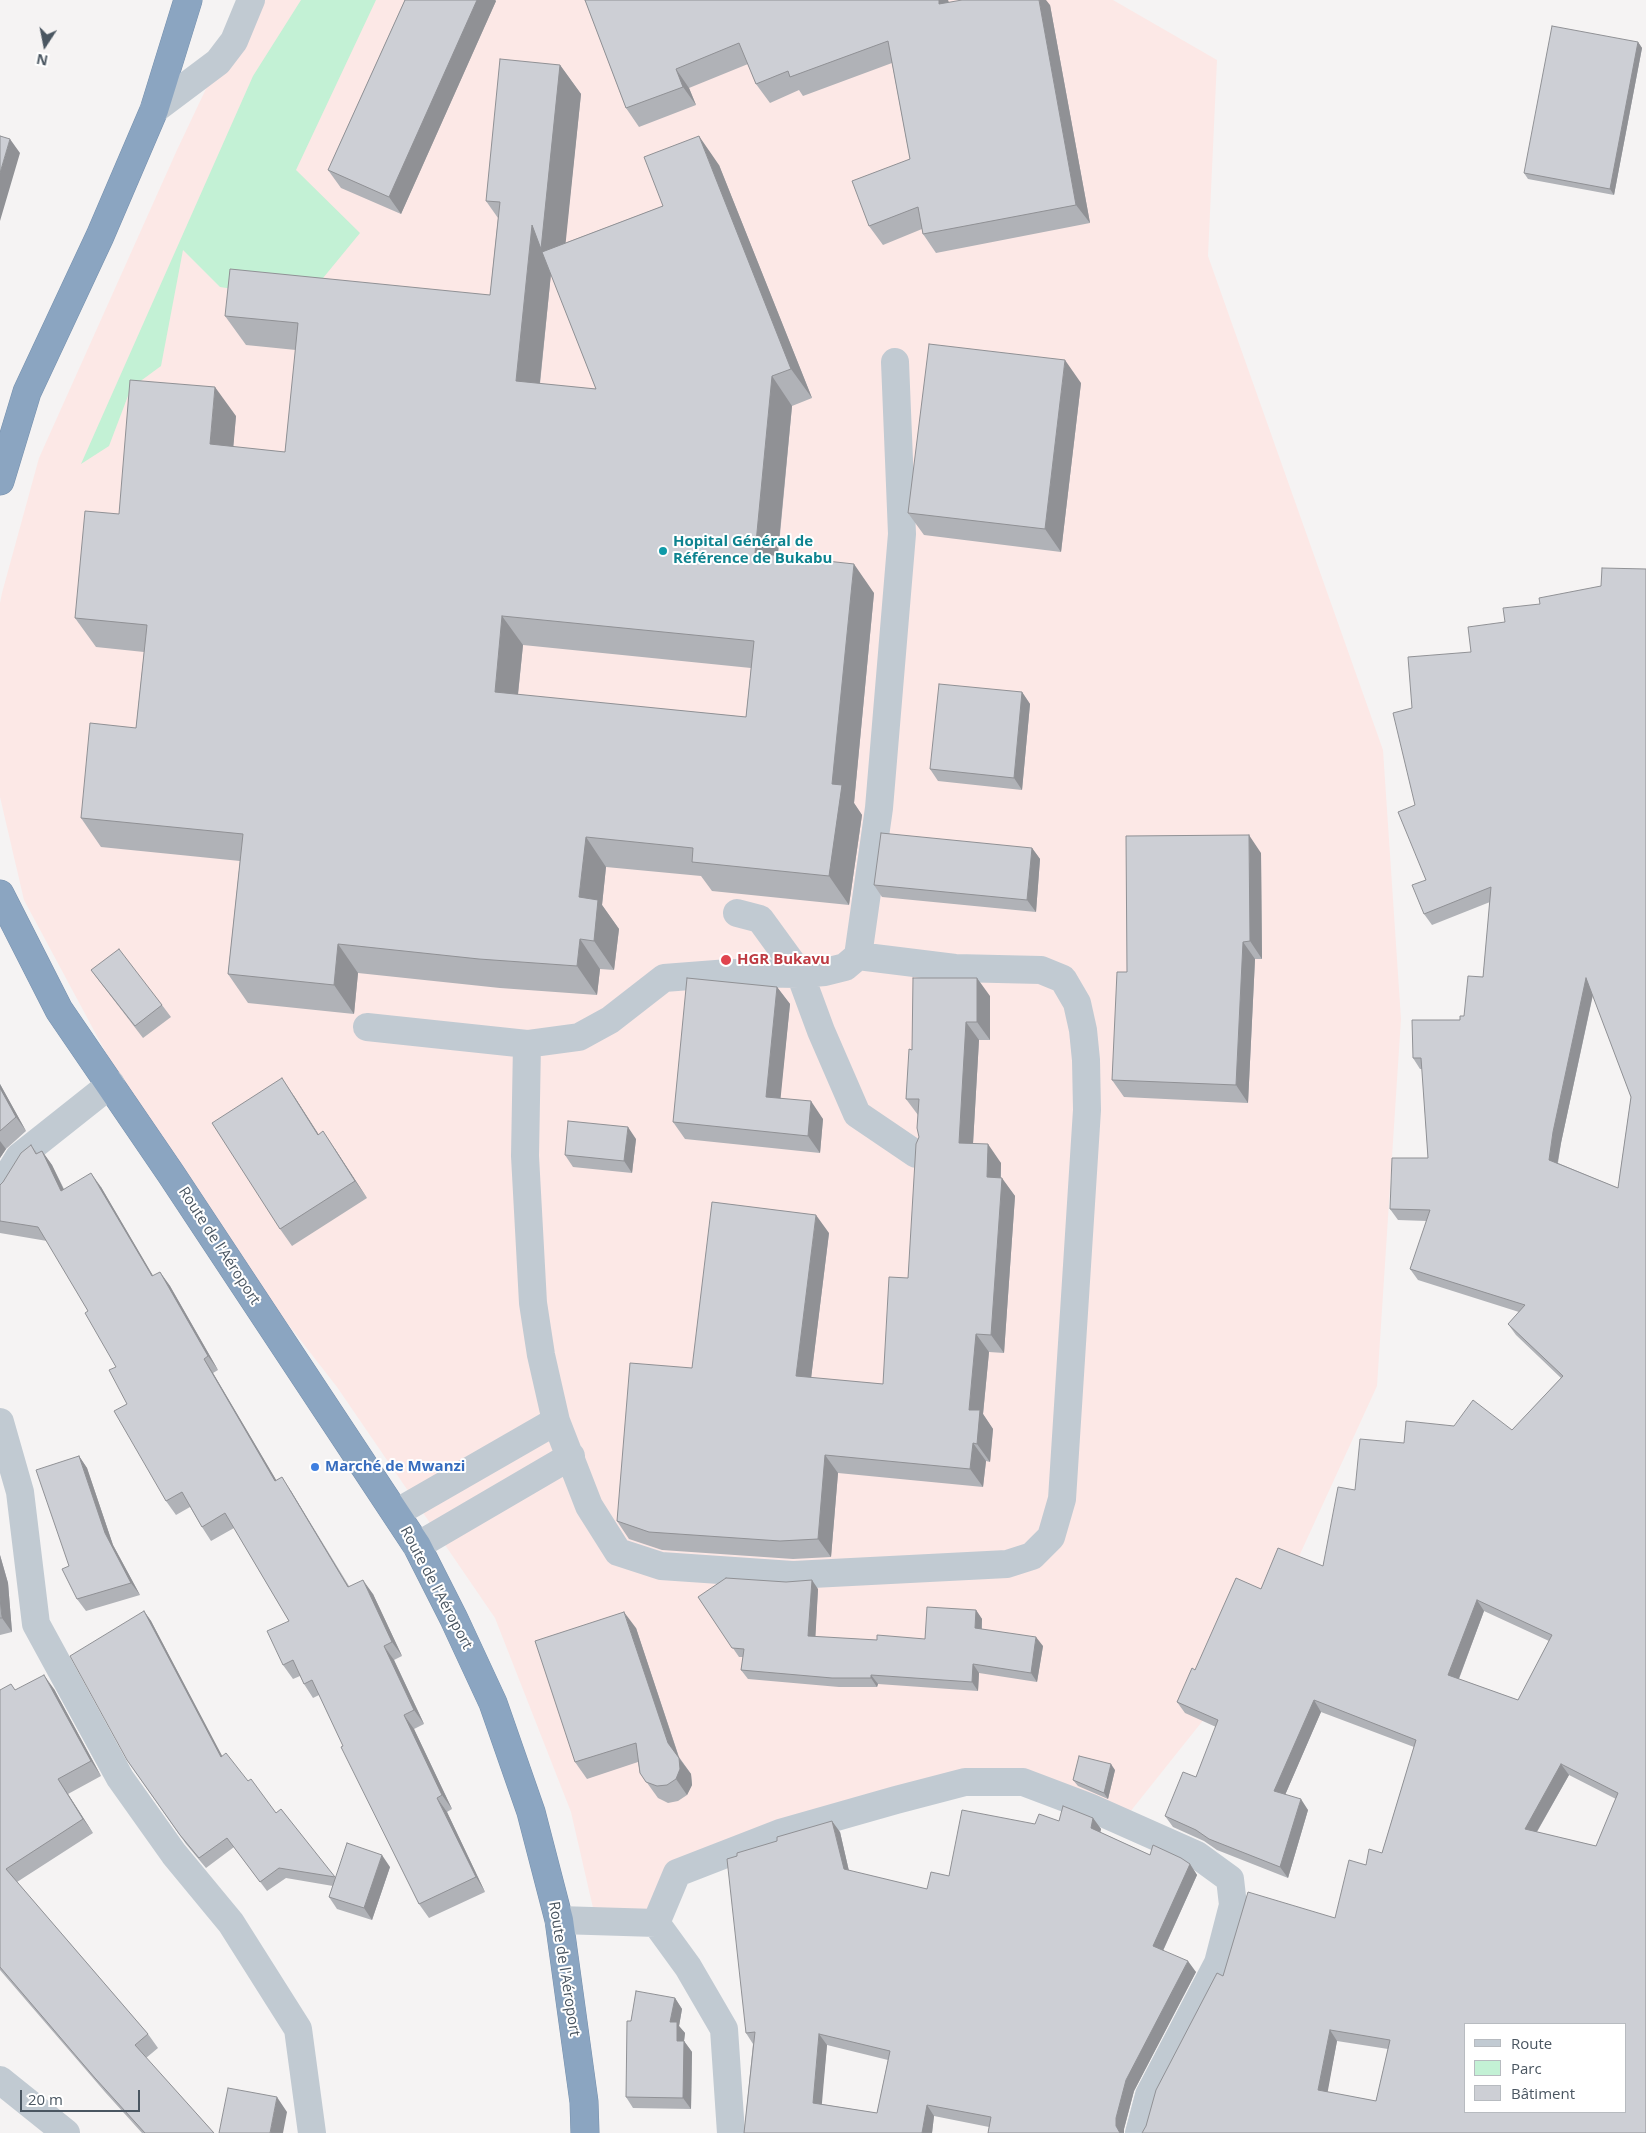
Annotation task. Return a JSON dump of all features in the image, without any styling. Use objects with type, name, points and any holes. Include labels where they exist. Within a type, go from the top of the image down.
[{"type":"highway","points":[[0,481],[27,392],[100,236],[154,110],[188,0]]},
{"type":"highway","name":"Route de l'Aéroport","points":[[0,894],[59,1010],[111,1084],[418,1546],[454,1619],[493,1703],[531,1812],[559,1920],[584,2102],[585,2133]]},
{"type":"street","points":[[154,110],[218,62],[234,41],[251,0]]},
{"type":"street","points":[[367,1027],[527,1044],[579,1037],[610,1020],[664,978],[729,973],[800,974],[825,972],[845,967],[858,956],[879,808],[902,534],[895,362]]},
{"type":"street","points":[[737,912],[760,919],[800,974],[821,1031],[857,1114],[916,1154]]},
{"type":"street","points":[[527,1044],[525,1156],[533,1303],[540,1355],[556,1420],[572,1456],[589,1506],[618,1552],[661,1566],[793,1575],[1007,1564],[1032,1556],[1051,1537],[1062,1499],[1087,1110],[1086,1060],[1083,1030],[1077,1003],[1063,979],[1041,970],[955,968],[858,956]]},
{"type":"street","points":[[0,1188],[19,1157],[111,1084]]},
{"type":"street","points":[[396,1513],[556,1420]]},
{"type":"street","points":[[0,1422],[20,1492],[36,1624],[120,1778],[174,1854],[232,1923],[298,2029],[312,2133]]},
{"type":"street","points":[[418,1546],[572,1456]]},
{"type":"street","points":[[656,1923],[677,1873],[780,1833],[896,1800],[966,1782],[1023,1782],[1089,1807],[1197,1855],[1230,1879],[1233,1905],[1218,1963],[1149,2095],[1140,2133]]},
{"type":"street","points":[[559,1920],[656,1923]]},
{"type":"street","points":[[656,1923],[688,1968],[724,2029],[731,2133]]},
{"type":"street","points":[[0,2080],[66,2133]]},
{"type":"shaded area","name":"HGR Bukavu","points":[[248,0],[1113,0],[1217,60],[1208,256],[1383,750],[1401,1019],[1377,1386],[1252,1659],[1122,1822],[1089,1807],[965,1782],[677,1873],[656,1923],[596,1921],[571,1812],[495,1618],[337,1387],[171,1174],[24,900],[0,797],[0,603],[2,593],[39,458],[177,150]]},
{"type":"green space","points":[[301,0],[376,0],[296,170],[360,233],[305,300],[220,287],[183,250],[161,366],[131,388],[109,446],[81,464],[253,76]]},
{"type":"building","points":[[405,0],[477,0],[389,197],[328,170]]},
{"type":"building","points":[[585,0],[939,0],[939,4],[962,0],[1039,0],[1076,205],[923,234],[918,207],[869,226],[852,181],[910,159],[888,41],[790,77],[788,71],[756,84],[739,43],[676,69],[683,87],[626,108]]},
{"type":"building","points":[[1552,26],[1638,42],[1610,189],[1524,173]]},
{"type":"building","points":[[500,59],[560,65],[541,249],[532,225],[516,381],[596,389],[542,252],[663,206],[644,157],[699,136],[791,369],[772,376],[755,553],[854,564],[832,784],[842,785],[829,876],[692,862],[693,848],[586,837],[579,897],[598,900],[594,941],[580,939],[577,966],[479,959],[338,944],[334,985],[228,974],[243,834],[81,818],[90,723],[136,728],[147,625],[75,618],[85,511],[119,514],[130,380],[215,387],[210,444],[285,452],[298,323],[225,316],[230,269],[490,295],[500,202],[486,201]],"holes":[[[502,616],[754,641],[746,717],[495,692]]]},
{"type":"building","points":[[0,136],[10,139],[0,173]]},
{"type":"building","points":[[929,344],[1065,360],[1045,529],[908,513]]},
{"type":"building","points":[[1602,568],[1646,569],[1646,2133],[1142,2133],[1146,2126],[1156,2090],[1217,1973],[1223,1976],[1248,1892],[1335,1918],[1349,1860],[1366,1865],[1369,1849],[1382,1853],[1416,1740],[1314,1700],[1274,1791],[1301,1799],[1280,1867],[1209,1839],[1196,1830],[1165,1816],[1183,1772],[1196,1777],[1218,1720],[1177,1702],[1192,1668],[1195,1670],[1236,1578],[1261,1589],[1278,1548],[1323,1566],[1338,1487],[1355,1490],[1360,1439],[1404,1443],[1406,1421],[1454,1426],[1473,1400],[1512,1430],[1563,1376],[1508,1324],[1525,1305],[1410,1269],[1430,1210],[1390,1209],[1392,1158],[1428,1158],[1421,1058],[1413,1058],[1412,1020],[1460,1020],[1460,1016],[1464,1016],[1468,976],[1483,977],[1491,887],[1424,914],[1412,885],[1426,880],[1398,812],[1415,805],[1393,713],[1412,708],[1408,657],[1471,652],[1468,627],[1505,622],[1503,608],[1540,604],[1539,598],[1601,586]],"holes":[[[1586,978],[1631,1097],[1618,1188],[1549,1160],[1553,1132]],[[1477,1600],[1552,1635],[1518,1700],[1448,1675]],[[1561,1764],[1618,1793],[1596,1846],[1525,1829]],[[1330,2030],[1390,2040],[1376,2101],[1318,2090]]]},
{"type":"building","points":[[939,684],[1022,692],[1014,778],[930,769]]},
{"type":"building","points":[[881,833],[1032,848],[1027,900],[874,885]]},
{"type":"building","points":[[1249,835],[1250,941],[1243,942],[1236,1085],[1112,1080],[1117,972],[1127,972],[1126,836]]},
{"type":"building","points":[[119,949],[162,1005],[135,1026],[91,970]]},
{"type":"building","points":[[687,978],[777,987],[766,1097],[811,1101],[808,1136],[673,1122]]},
{"type":"building","points":[[913,978],[977,978],[977,1022],[966,1022],[959,1143],[988,1144],[987,1177],[1002,1178],[991,1335],[976,1334],[969,1410],[980,1410],[977,1444],[973,1443],[970,1469],[825,1455],[818,1539],[780,1541],[649,1532],[617,1521],[630,1363],[692,1368],[712,1202],[816,1215],[796,1376],[883,1384],[889,1277],[908,1278],[916,1144],[919,1137],[917,1128],[919,1099],[906,1099],[909,1049],[912,1050]]},
{"type":"building","points":[[282,1078],[318,1135],[323,1131],[355,1181],[280,1229],[212,1123]]},
{"type":"building","points":[[0,1088],[16,1117],[0,1131]]},
{"type":"building","points":[[568,1121],[628,1127],[624,1161],[565,1155]]},
{"type":"building","points":[[31,1145],[36,1154],[42,1151],[61,1191],[91,1173],[152,1276],[160,1272],[208,1356],[204,1359],[275,1481],[282,1477],[348,1587],[363,1580],[392,1642],[384,1646],[414,1710],[404,1715],[442,1795],[437,1798],[476,1877],[419,1904],[341,1747],[343,1746],[312,1680],[304,1684],[293,1660],[283,1665],[267,1631],[289,1621],[225,1513],[202,1527],[182,1492],[166,1501],[114,1411],[127,1404],[109,1370],[116,1367],[85,1313],[88,1311],[38,1227],[0,1221],[0,1185],[21,1153]]},
{"type":"building","points":[[79,1456],[105,1533],[131,1583],[77,1599],[62,1569],[69,1566],[36,1470]]},
{"type":"building","points":[[726,1578],[786,1582],[812,1580],[808,1636],[877,1640],[877,1635],[925,1639],[927,1607],[976,1610],[975,1628],[1036,1637],[1031,1673],[973,1664],[972,1682],[871,1675],[871,1678],[832,1678],[741,1670],[744,1649],[732,1648],[698,1597]]},
{"type":"building","points":[[0,1598],[2,1618],[0,1618]]},
{"type":"building","points":[[144,1611],[221,1757],[226,1753],[248,1781],[251,1779],[276,1813],[281,1809],[335,1877],[279,1868],[260,1882],[227,1838],[199,1858],[180,1835],[127,1760],[70,1656]]},
{"type":"building","points":[[624,1612],[668,1743],[679,1758],[680,1769],[676,1779],[667,1785],[657,1786],[646,1782],[640,1773],[636,1743],[575,1762],[535,1641]]},
{"type":"building","points":[[44,1675],[91,1761],[58,1779],[83,1819],[6,1869],[148,2034],[135,2045],[214,2133],[145,2133],[0,1967],[0,1690],[11,1684],[15,1690]]},
{"type":"building","points":[[1079,1756],[1111,1764],[1104,1793],[1073,1780]]},
{"type":"building","points":[[1063,1806],[1093,1818],[1091,1828],[1150,1855],[1153,1845],[1190,1864],[1153,1946],[1188,1961],[1126,2080],[1116,2118],[1116,2126],[1120,2133],[988,2133],[991,2117],[927,2105],[922,2133],[744,2133],[755,2032],[746,2033],[727,1859],[737,1856],[737,1853],[777,1841],[777,1837],[832,1821],[844,1869],[927,1889],[931,1872],[949,1876],[962,1810],[1035,1824],[1039,1814],[1059,1821]],"holes":[[[819,2034],[890,2051],[877,2113],[813,2103]]]},
{"type":"building","points":[[347,1843],[382,1855],[364,1908],[329,1897]]},
{"type":"building","points":[[636,1991],[675,1998],[670,2022],[677,2022],[677,2041],[684,2041],[683,2098],[626,2097],[627,2021],[631,2021]]},
{"type":"building","points":[[228,2088],[277,2097],[270,2133],[219,2133]]},
{"type":"place","name":"Hopital Général de Référence de Bukabu","points":[[663,551]]},
{"type":"place","name":"HGR Bukavu","points":[[726,960]]},
{"type":"place","name":"Marché de Mwanzi","points":[[315,1467]]}]
